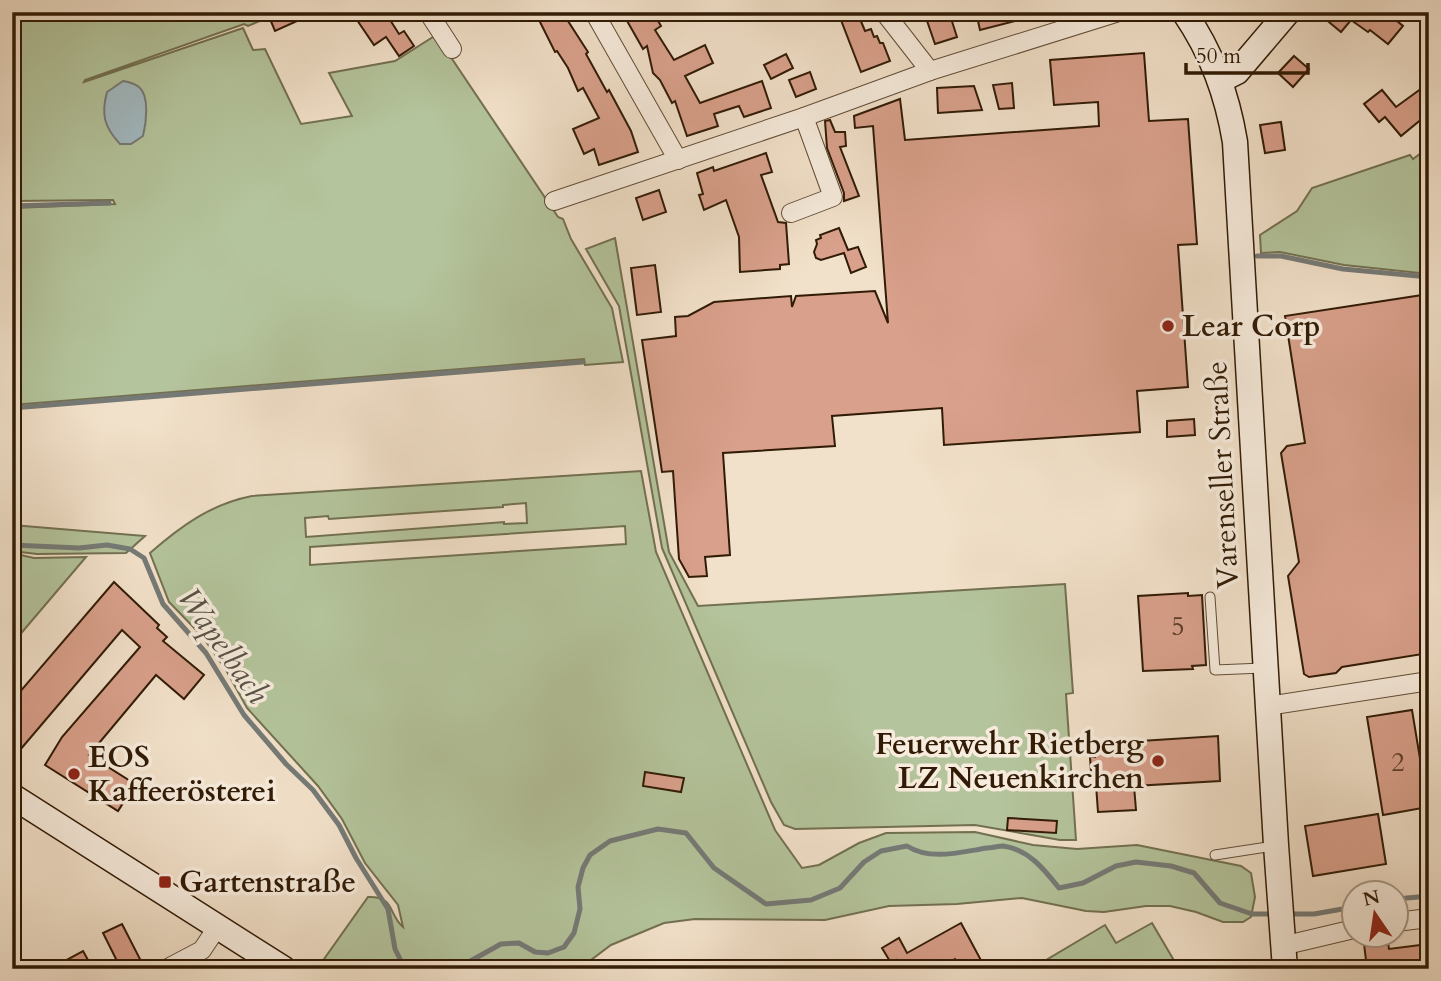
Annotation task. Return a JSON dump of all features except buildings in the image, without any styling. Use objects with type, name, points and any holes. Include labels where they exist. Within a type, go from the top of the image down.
[{"type":"main road","name":"Varenseller Straße","points":[[1184,12],[1221,80],[1236,153],[1283,949]]},
{"type":"main road","points":[[1221,80],[1237,72],[1286,13]]},
{"type":"main road","points":[[12,796],[284,969]]},
{"type":"street","points":[[428,12],[452,48]]},
{"type":"street","points":[[594,12],[678,160]]},
{"type":"street","points":[[884,12],[930,71]]},
{"type":"street","points":[[554,201],[804,117],[930,71],[1119,12]]},
{"type":"street","points":[[791,213],[833,197],[804,117]]},
{"type":"street","points":[[1267,706],[1429,681]]},
{"type":"street","points":[[1410,920],[1429,918]]},
{"type":"street","points":[[166,969],[202,950],[218,926]]},
{"type":"street","points":[[1283,949],[1340,933]]},
{"type":"lane","points":[[1210,597],[1216,670],[1265,668]]},
{"type":"lane","points":[[1215,855],[1276,845]]},
{"type":"green space","points":[[12,12],[281,12],[248,26],[244,24],[84,82],[243,28],[253,50],[265,49],[301,124],[352,116],[329,73],[395,61],[436,35],[558,217],[563,219],[571,239],[612,308],[623,362],[585,365],[584,359],[12,405],[12,208],[115,204],[113,200],[12,201]]},
{"type":"green space","points":[[1429,147],[1429,274],[1344,265],[1280,252],[1261,253],[1260,235],[1297,211],[1312,188],[1410,155],[1413,159]]},
{"type":"green space","points":[[615,238],[669,552],[698,606],[1065,584],[1073,693],[1066,694],[1076,840],[1060,840],[975,825],[795,829],[784,825],[771,802],[662,548],[619,306],[586,249]]},
{"type":"green space","points":[[641,471],[656,552],[775,830],[802,868],[819,865],[859,843],[886,833],[975,832],[1033,845],[1077,849],[1137,845],[1241,866],[1251,873],[1255,897],[1251,917],[1243,922],[1223,922],[1170,906],[1086,911],[1022,898],[889,906],[825,920],[695,919],[664,923],[611,945],[579,969],[317,969],[368,897],[383,899],[403,927],[398,905],[365,863],[342,819],[318,786],[247,708],[226,670],[202,636],[169,602],[150,553],[197,517],[223,504],[252,496]],"holes":[[[526,503],[527,523],[504,522],[306,537],[305,518],[328,516],[329,519],[503,507]],[[625,526],[626,544],[310,565],[310,547]]]},
{"type":"green space","points":[[12,525],[145,536],[126,553],[37,554],[12,551]]},
{"type":"green space","points":[[12,553],[34,558],[86,557],[12,644]]},
{"type":"green space","points":[[1152,923],[1179,969],[1031,969],[1105,925],[1116,943]]},
{"type":"water","points":[[123,81],[139,87],[146,103],[143,136],[131,144],[120,144],[110,132],[104,114],[107,92]]},
{"type":"waterway","points":[[12,206],[109,203]]},
{"type":"waterway","points":[[1257,256],[1281,256],[1343,269],[1429,277]]},
{"type":"waterway","points":[[12,408],[583,362]]},
{"type":"waterway","name":"Wapelbach","points":[[12,545],[79,548],[107,545],[130,549],[144,558],[163,604],[206,653],[244,715],[286,764],[313,790],[339,825],[388,909],[395,949],[403,965],[410,969]]},
{"type":"waterway","name":"Wapelbach","points":[[456,969],[501,944],[519,943],[535,952],[548,953],[564,947],[574,933],[580,909],[578,887],[590,855],[610,841],[658,829],[686,833],[714,868],[766,904],[811,900],[840,888],[864,862],[881,851],[907,846],[916,851],[946,854],[1003,846],[1028,856],[1059,888],[1083,883],[1116,866],[1136,862],[1171,866],[1194,873],[1220,903],[1252,914],[1274,914]]},
{"type":"waterway","name":"Wapelbach","points":[[1410,898],[1429,896]]},
{"type":"waterway","name":"Wapelbach","points":[[1287,914],[1314,914],[1340,909]]},
{"type":"place","name":"Lear Corp","points":[[1168,326]]},
{"type":"place","name":"Feuerwehr Rietberg LZ Neuenkirchen","points":[[1158,761]]},
{"type":"place","name":"EOS Kaffeerösterei","points":[[74,774]]},
{"type":"place","name":"Gartenstraße","points":[[165,882]]}]
